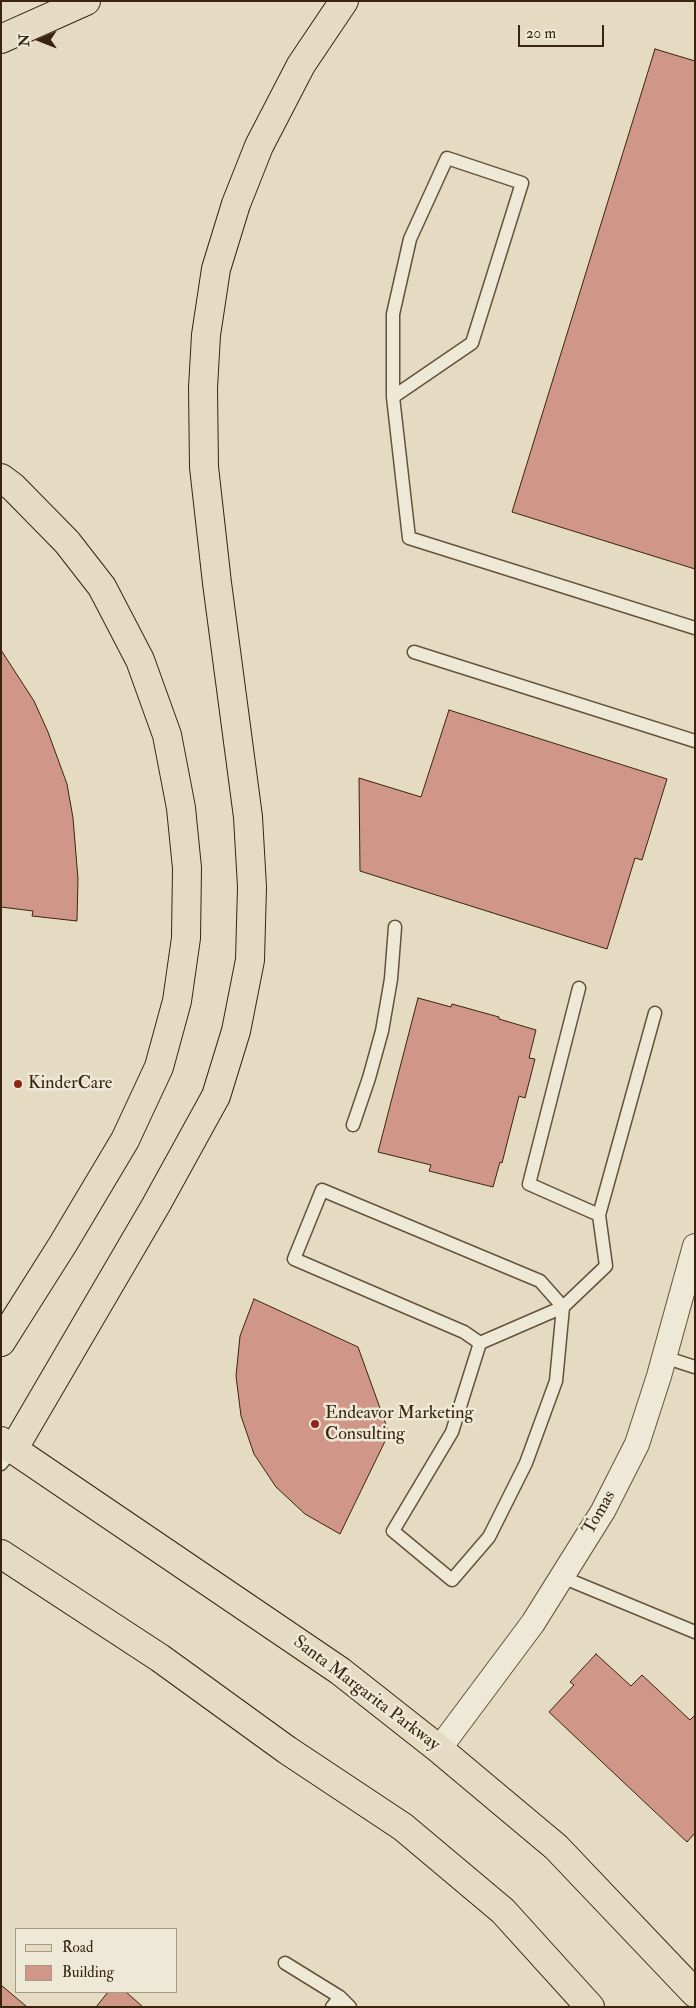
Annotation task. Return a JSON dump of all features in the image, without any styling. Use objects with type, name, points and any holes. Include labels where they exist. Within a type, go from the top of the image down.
[{"type":"main road","points":[[1,39],[86,1]]},
{"type":"main road","points":[[5,1451],[156,1205],[216,1096],[236,1031],[250,960],[251,879],[248,817],[217,583],[204,467],[203,388],[206,335],[216,269],[236,204],[259,146],[301,65],[344,1]]},
{"type":"main road","points":[[1,478],[66,542],[102,586],[140,660],[167,735],[181,808],[187,868],[186,938],[176,1000],[159,1067],[125,1140],[63,1244],[1,1342]]},
{"type":"main road","name":"Santa Margarita Parkway","points":[[5,1451],[340,1671],[439,1749],[556,1847],[695,1993]]},
{"type":"main road","points":[[1,1554],[160,1658],[287,1750],[403,1827],[503,1911],[590,2007]]},
{"type":"street","name":"Tomas","points":[[439,1749],[533,1623],[603,1511],[636,1444],[664,1357],[695,1246]]},
{"type":"lane","points":[[393,397],[472,343],[522,183],[447,158],[410,239],[393,314],[393,397],[409,538],[695,628]]},
{"type":"lane","points":[[414,652],[695,741]]},
{"type":"lane","points":[[353,1125],[382,1031],[391,979],[395,927]]},
{"type":"lane","points":[[579,988],[529,1184],[599,1215]]},
{"type":"lane","points":[[480,1343],[464,1332],[294,1259],[322,1190],[540,1281],[563,1307],[556,1381],[526,1463],[488,1537],[452,1580],[393,1531],[452,1432],[480,1343],[563,1307],[606,1266],[599,1215],[654,1013]]},
{"type":"lane","points":[[664,1357],[695,1367]]},
{"type":"lane","points":[[562,1577],[695,1632]]},
{"type":"lane","points":[[285,1963],[336,2002],[350,2007]]},
{"type":"building","points":[[655,49],[695,61],[695,569],[512,512]]},
{"type":"building","points":[[1,650],[34,701],[48,732],[67,784],[73,818],[78,879],[77,921],[32,916],[33,911],[1,907]]},
{"type":"building","points":[[449,710],[667,779],[642,860],[635,858],[607,949],[360,871],[359,778],[421,797]]},
{"type":"building","points":[[418,998],[451,1007],[452,1004],[536,1030],[529,1058],[535,1059],[525,1098],[519,1096],[502,1163],[500,1162],[493,1187],[429,1171],[431,1165],[378,1152]]},
{"type":"building","name":"Endeavor Marketing Consulting","points":[[254,1299],[358,1347],[389,1433],[340,1534],[305,1514],[276,1487],[254,1454],[241,1416],[236,1376],[240,1336]]},
{"type":"building","points":[[596,1654],[631,1686],[642,1675],[690,1720],[695,1715],[695,1833],[687,1842],[549,1712],[574,1685],[570,1682]]},
{"type":"building","points":[[1,1985],[26,2006],[1,2007]]},
{"type":"building","points":[[107,1993],[127,1993],[143,2007],[96,2007]]},
{"type":"place","name":"KinderCare","points":[[18,1084]]},
{"type":"place","name":"Endeavor Marketing Consulting","points":[[315,1424]]}]
